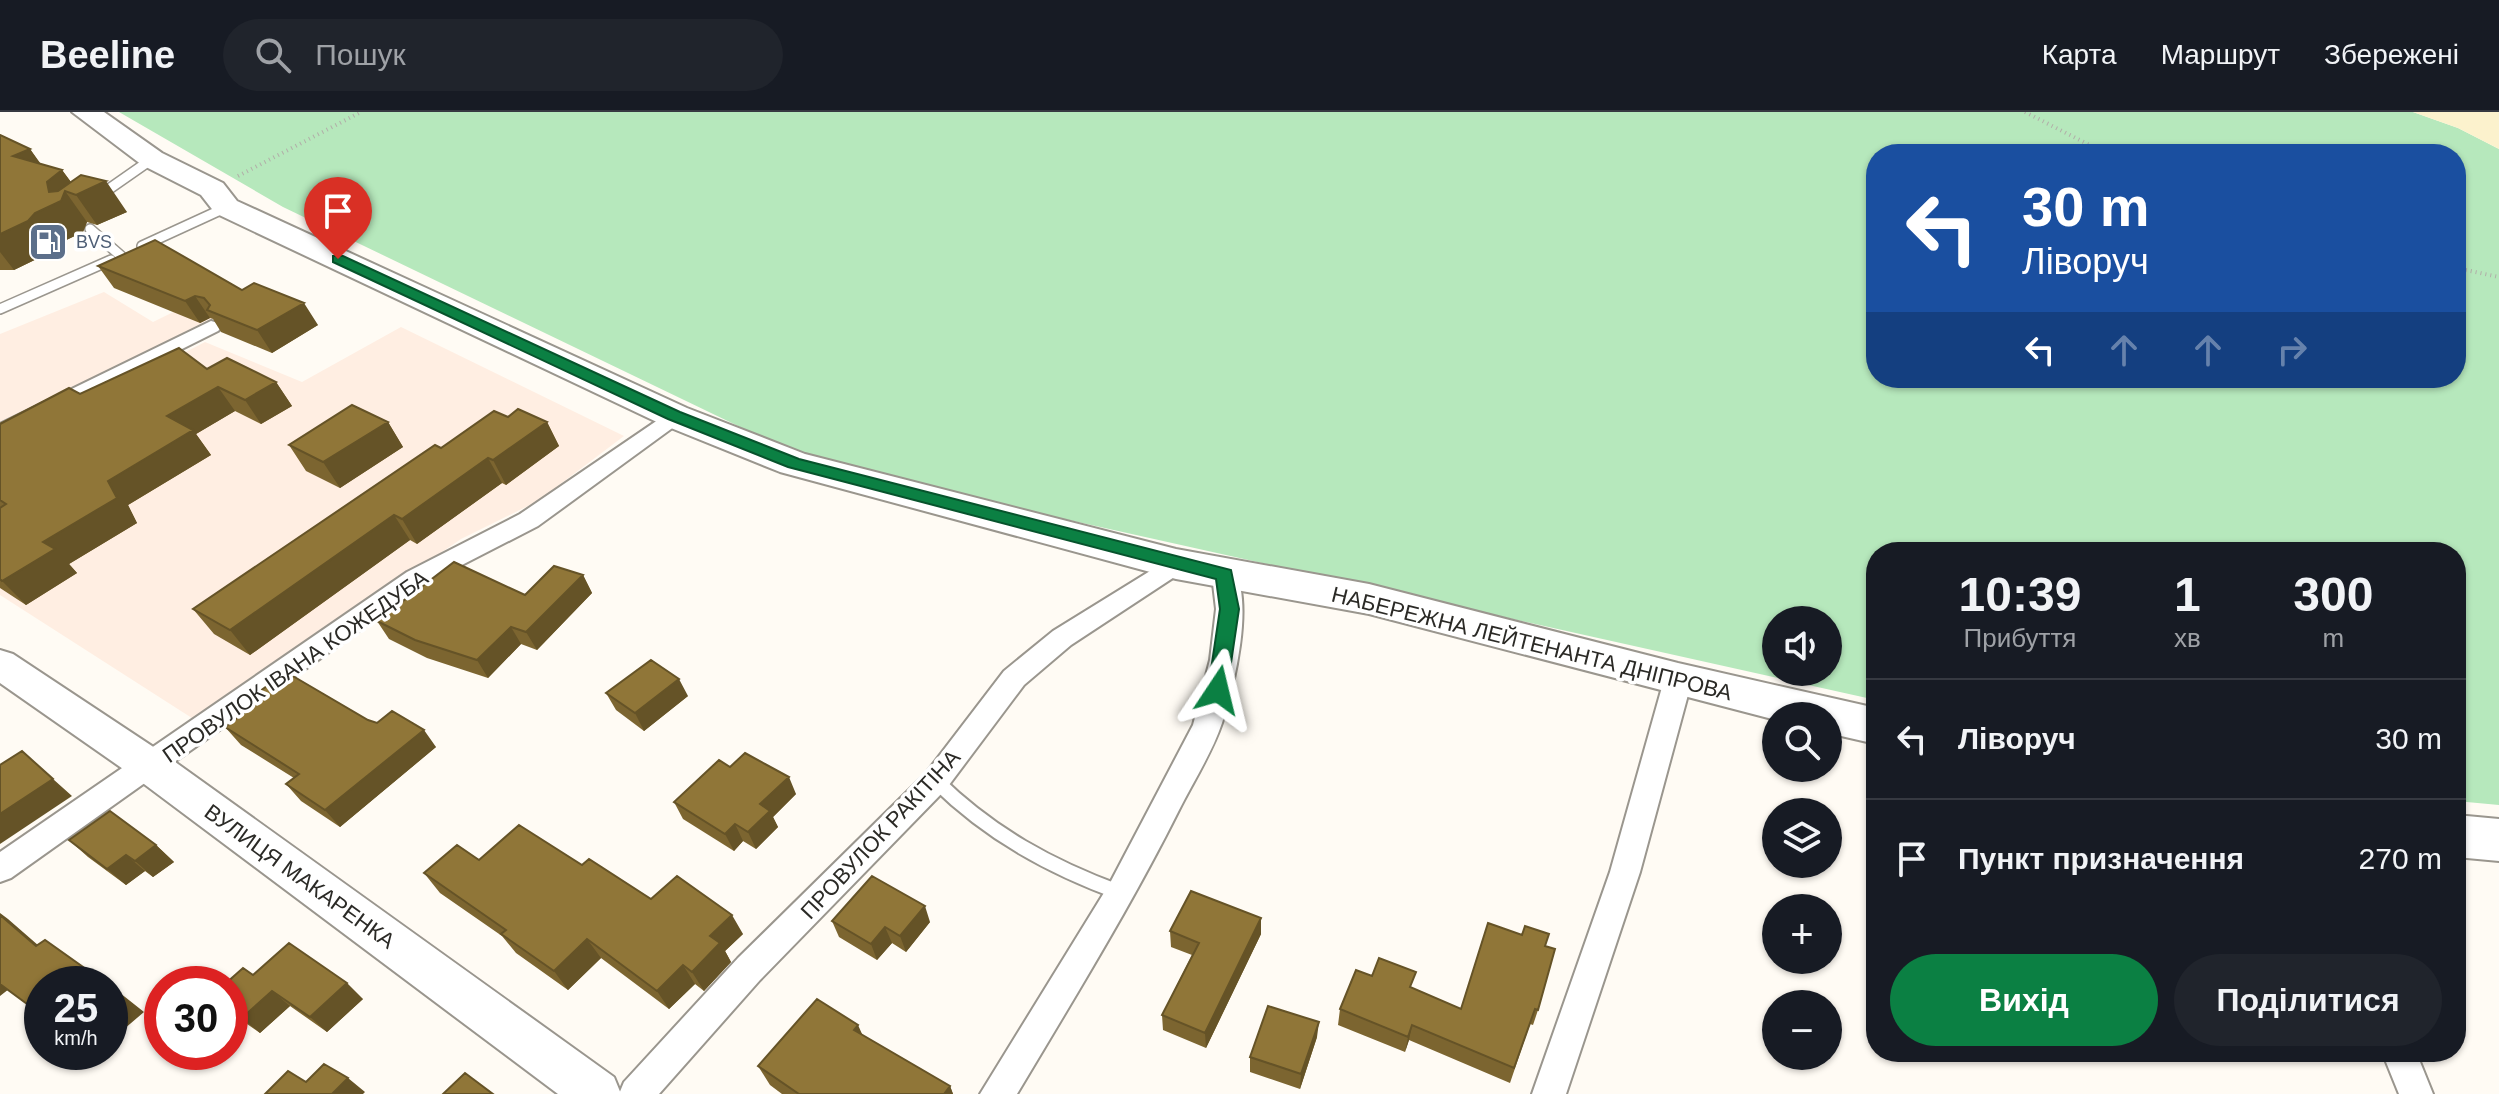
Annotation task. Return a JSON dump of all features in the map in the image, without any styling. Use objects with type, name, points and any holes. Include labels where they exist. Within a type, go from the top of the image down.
[{"type":"main road","name":"НАБЕРЕЖНА ЛЕЙТЕНАНТА ДНІПРОВА","points":[[86,112],[152,159],[219,198],[674,416],[793,463],[1176,564],[1369,599],[1678,680],[1866,724]]},
{"type":"main road","name":"ВУЛИЦЯ МАКАРЕНКА","points":[[0,664],[150,766],[597,1094]]},
{"type":"main road","points":[[2466,837],[2499,840]]},
{"type":"street","points":[[0,433],[211,327]]},
{"type":"street","name":"ПРОВУЛОК ІВАНА КОЖЕДУБА","points":[[0,869],[416,578],[529,520],[674,416]]},
{"type":"street","name":"ПРОВУЛОК РАКІТІНА","points":[[636,1094],[749,969],[936,781],[1014,678],[1062,638],[1176,564]]},
{"type":"street","points":[[997,1094],[1121,893],[1207,725],[1224,660],[1229,609],[1225,575]]},
{"type":"street","points":[[1549,1094],[1625,872],[1678,680]]},
{"type":"street","points":[[2403,1062],[2416,1094]]},
{"type":"lane","points":[[90,202],[152,159]]},
{"type":"lane","points":[[0,309],[233,205],[219,198]]},
{"type":"lane","points":[[90,229],[121,256]]},
{"type":"lane","points":[[936,781],[962,808],[1001,839],[1060,871],[1121,893]]},
{"type":"path","points":[[219,198],[361,112]]},
{"type":"path","points":[[2025,112],[2087,144]]},
{"type":"path","points":[[2466,270],[2499,277]]},
{"type":"shaded area","points":[[104,292],[153,322],[208,295],[232,309],[0,424],[0,334]]},
{"type":"shaded area","points":[[401,327],[624,436],[538,501],[461,539],[195,720],[0,595],[0,449],[205,342],[302,382]]},
{"type":"green space","points":[[119,112],[2413,112],[2458,128],[2499,149],[2499,805],[2466,802],[2466,542],[1866,542],[1866,698],[1813,686],[1842,686],[1842,606],[1762,606],[1762,675],[984,501],[786,449],[283,207]]},
{"type":"sand","points":[[2413,112],[2499,112],[2499,149],[2458,128]]},
{"type":"building","points":[[0,135],[30,149],[13,156],[62,170],[47,182],[49,192],[58,191],[81,175],[106,181],[76,195],[65,191],[61,201],[0,234]]},
{"type":"building","points":[[155,240],[242,290],[254,283],[304,303],[257,330],[207,310],[210,305],[204,298],[195,296],[185,301],[98,266]]},
{"type":"building","points":[[179,348],[207,369],[227,358],[276,382],[245,400],[218,387],[167,416],[193,430],[108,481],[117,498],[43,542],[55,549],[2,581],[0,508],[6,504],[0,500],[0,424],[69,388],[80,394]]},
{"type":"building","points":[[352,405],[388,422],[323,462],[289,445]]},
{"type":"building","points":[[518,409],[547,422],[493,460],[488,458],[402,519],[394,515],[230,630],[193,609],[435,445],[441,448],[494,411],[508,417]]},
{"type":"building","points":[[454,562],[525,595],[554,566],[583,575],[526,632],[511,627],[477,660],[415,640],[377,621]]},
{"type":"building","points":[[651,660],[679,679],[635,713],[606,693]]},
{"type":"building","points":[[286,672],[368,720],[377,723],[392,711],[424,730],[325,810],[286,784],[299,774],[225,727],[264,698],[256,694]]},
{"type":"building","points":[[22,751],[53,779],[0,814],[0,765]]},
{"type":"building","points":[[745,753],[789,777],[760,804],[770,811],[748,832],[735,824],[725,834],[674,802],[719,760],[730,767]]},
{"type":"building","points":[[110,811],[156,845],[135,861],[126,855],[107,869],[69,840]]},
{"type":"building","points":[[519,825],[582,865],[589,859],[651,899],[677,876],[732,915],[710,936],[720,943],[692,972],[683,965],[657,991],[587,939],[554,971],[501,934],[506,930],[424,873],[457,845],[479,860]]},
{"type":"building","points":[[872,876],[925,906],[900,936],[885,927],[871,944],[832,921]]},
{"type":"building","points":[[1191,891],[1261,918],[1205,1033],[1162,1015],[1199,943],[1170,931]]},
{"type":"building","points":[[0,915],[36,946],[45,940],[82,966],[24,966],[24,1002],[0,984]]},
{"type":"building","points":[[1488,923],[1522,935],[1525,926],[1549,934],[1545,946],[1555,949],[1538,1010],[1535,1009],[1514,1068],[1412,1025],[1408,1037],[1340,1009],[1356,970],[1372,976],[1379,958],[1416,972],[1410,987],[1461,1009]]},
{"type":"building","points":[[289,943],[347,983],[310,1017],[272,991],[248,1013],[248,972],[253,975]]},
{"type":"building","points":[[817,999],[858,1025],[854,1030],[950,1086],[944,1094],[799,1094],[758,1066]]},
{"type":"building","points":[[1268,1006],[1319,1022],[1301,1074],[1250,1057]]},
{"type":"building","points":[[324,1064],[348,1078],[332,1094],[265,1094],[288,1071],[306,1082]]},
{"type":"building","points":[[465,1073],[493,1094],[443,1094]]},
{"type":"place","name":"BVS","points":[[48,242]]},
{"type":"route","points":[[338,259],[674,416],[793,463],[1225,575],[1229,609],[1218,690]]}]
